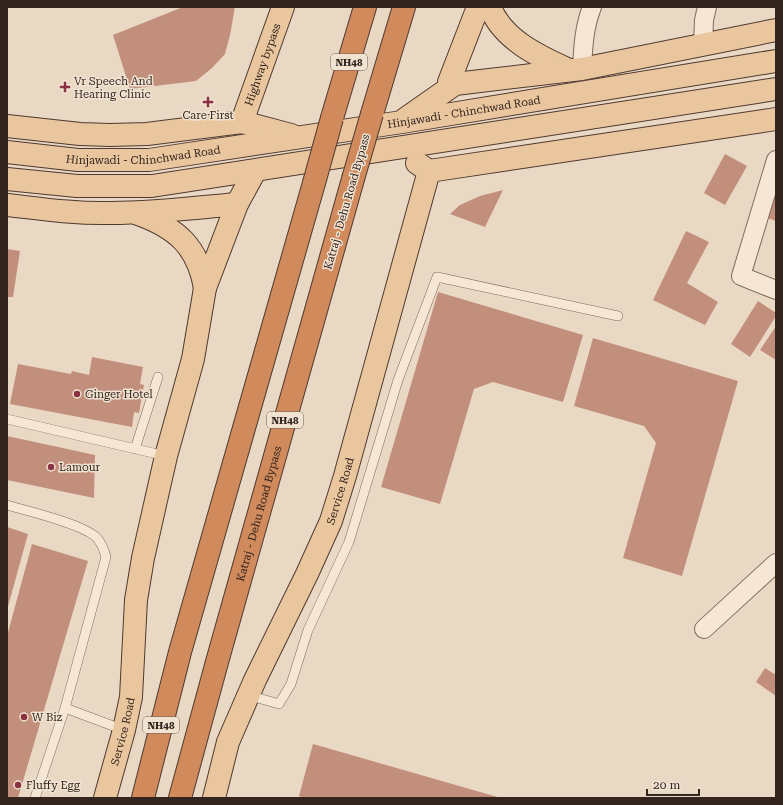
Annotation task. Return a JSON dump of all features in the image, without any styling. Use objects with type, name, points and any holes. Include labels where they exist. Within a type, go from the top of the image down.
[{"type":"highway","name":"NH48","points":[[143,798],[180,652],[332,118],[366,7]]},
{"type":"highway","name":"Katraj - Dehu Road Bypass","points":[[180,798],[221,646],[353,179],[404,7]]},
{"type":"main road","name":"Highway bypass","points":[[242,122],[283,7]]},
{"type":"main road","points":[[449,82],[478,7]]},
{"type":"main road","points":[[490,7],[500,24],[510,36],[542,58],[575,69]]},
{"type":"main road","points":[[402,122],[455,84],[575,69],[776,30]]},
{"type":"main road","name":"Hinjawadi - Chinchwad Road","points":[[7,152],[78,160],[149,160],[402,122],[776,61]]},
{"type":"main road","points":[[7,179],[77,186],[152,186],[396,150],[776,89]]},
{"type":"main road","points":[[396,150],[429,171],[776,119]]},
{"type":"main road","points":[[7,126],[80,134],[110,135],[146,134],[242,122],[298,137]]},
{"type":"main road","points":[[205,288],[237,204],[255,171]]},
{"type":"main road","name":"Service Road","points":[[214,798],[228,742],[248,695],[331,521],[345,476],[429,171]]},
{"type":"main road","points":[[7,205],[75,212],[135,213],[237,204]]},
{"type":"main road","points":[[135,213],[152,219],[183,239],[192,250],[202,269],[205,288]]},
{"type":"main road","name":"Service Road","points":[[105,798],[124,730],[131,697],[136,600],[143,558],[166,456],[193,359],[205,288]]},
{"type":"street","points":[[575,69],[583,47],[587,19],[592,7]]},
{"type":"street","points":[[703,45],[704,20],[707,7]]},
{"type":"street","points":[[776,160],[741,276],[776,290]]},
{"type":"street","points":[[704,630],[776,563]]},
{"type":"lane","points":[[248,695],[279,704],[291,684],[308,630],[349,542],[398,380],[437,277],[618,316]]},
{"type":"lane","points":[[135,449],[158,377]]},
{"type":"lane","points":[[7,419],[166,456]]},
{"type":"lane","points":[[7,505],[82,529],[96,537],[104,546],[106,557],[65,708],[35,798]]},
{"type":"lane","points":[[65,708],[124,730]]},
{"type":"building","points":[[183,7],[235,7],[225,54],[212,68],[196,81],[130,89],[113,35]]},
{"type":"building","points":[[725,154],[747,166],[725,205],[704,193]]},
{"type":"building","points":[[503,190],[485,227],[450,214],[460,205],[480,196]]},
{"type":"building","points":[[776,194],[776,221],[764,217]]},
{"type":"building","points":[[686,231],[709,242],[687,283],[718,302],[705,325],[653,300]]},
{"type":"building","points":[[7,249],[20,251],[13,297],[7,297]]},
{"type":"building","points":[[438,292],[583,335],[563,402],[493,382],[474,389],[440,504],[381,487]]},
{"type":"building","points":[[758,301],[776,313],[776,316],[750,357],[731,344]]},
{"type":"building","points":[[776,326],[776,360],[760,350]]},
{"type":"building","points":[[593,338],[738,381],[682,576],[623,558],[656,443],[644,426],[574,406]]},
{"type":"building","name":"Ginger Hotel","points":[[92,357],[143,367],[140,384],[144,385],[139,413],[134,412],[132,427],[10,404],[18,364],[71,374],[72,371],[89,375]]},
{"type":"building","name":"Lamour","points":[[7,436],[95,455],[94,498],[7,480]]},
{"type":"building","points":[[7,527],[28,534],[7,610]]},
{"type":"building","name":"W Biz","points":[[32,544],[88,561],[18,798],[7,798],[7,636]]},
{"type":"building","points":[[765,668],[776,675],[776,696],[756,682]]},
{"type":"building","points":[[313,744],[501,798],[304,798],[299,796]]},
{"type":"place","name":"Vr Speech And Hearing Clinic","points":[[65,87]]},
{"type":"place","name":"Care First","points":[[208,102]]},
{"type":"place","name":"Ginger Hotel","points":[[77,394]]},
{"type":"place","name":"Lamour","points":[[51,467]]},
{"type":"place","name":"W Biz","points":[[24,717]]},
{"type":"place","name":"Fluffy Egg","points":[[18,785]]}]
